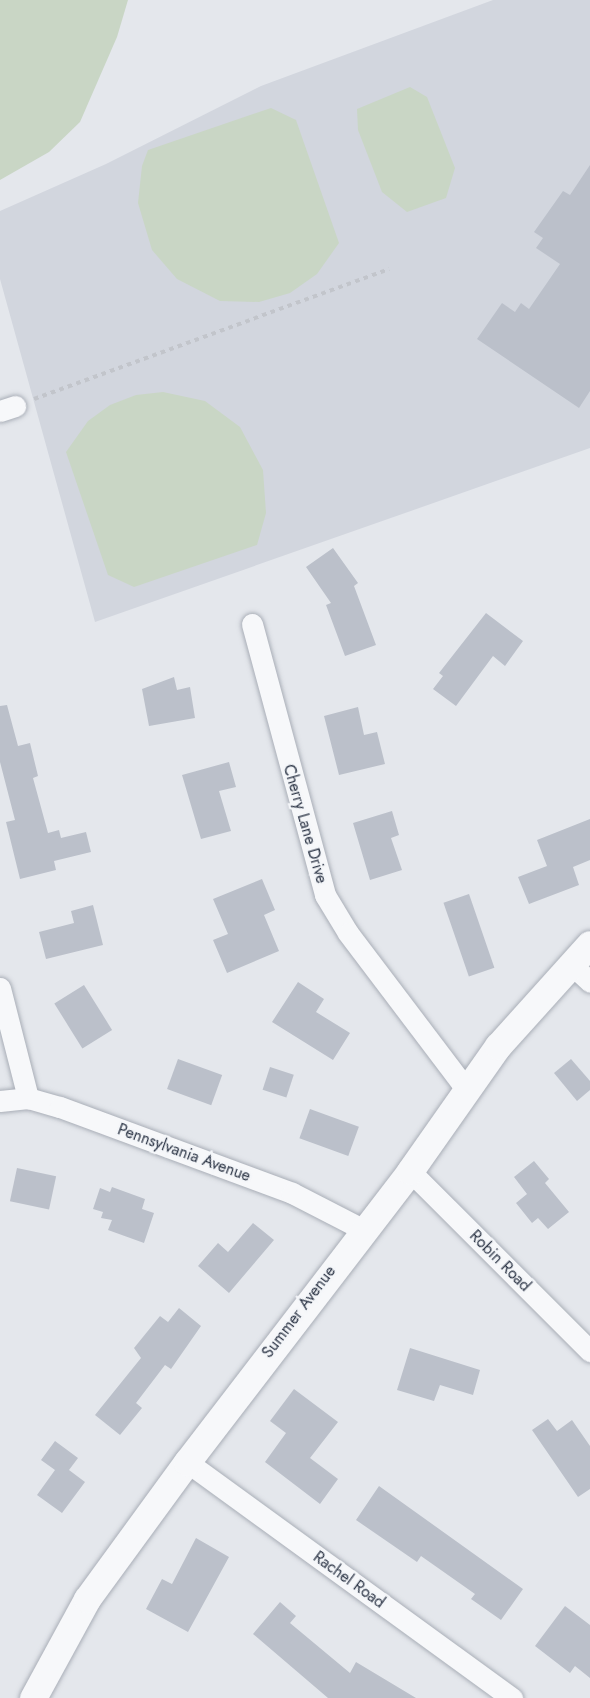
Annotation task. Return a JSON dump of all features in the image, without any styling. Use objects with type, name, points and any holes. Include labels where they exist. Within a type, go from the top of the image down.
[{"type":"street","name":"Cherry Lane Drive","points":[[252,624],[325,895],[348,933],[466,1089]]},
{"type":"street","name":"Summer Avenue","points":[[33,1698],[87,1599],[187,1462],[362,1229],[410,1171],[466,1089],[532,1004],[581,973],[590,944]]},
{"type":"street","points":[[0,988],[28,1098]]},
{"type":"street","name":"Pennsylvania Avenue","points":[[0,1101],[28,1098],[292,1193],[362,1229]]},
{"type":"street","name":"Robin Road","points":[[410,1171],[590,1351]]},
{"type":"street","name":"Rachel Road","points":[[187,1462],[512,1698]]},
{"type":"path","points":[[8,408],[389,269]]},
{"type":"shaded area","points":[[493,0],[590,0],[590,448],[95,622],[0,279],[0,211],[106,164],[261,86]]},
{"type":"green space","points":[[0,0],[128,0],[117,37],[80,122],[49,152],[0,180]]},
{"type":"green space","points":[[410,87],[427,97],[455,168],[446,198],[407,212],[382,192],[358,130],[357,109]]},
{"type":"green space","points":[[271,108],[296,120],[339,243],[317,274],[290,293],[259,302],[220,301],[177,279],[152,250],[138,203],[142,166],[148,150]]},
{"type":"green space","points":[[163,392],[205,401],[240,427],[263,470],[266,513],[257,545],[134,587],[108,575],[66,452],[88,421],[110,405],[136,395]]},
{"type":"building","points":[[590,165],[590,391],[579,408],[477,339],[502,303],[515,312],[521,303],[529,309],[560,264],[536,248],[543,238],[534,232],[563,191],[570,195]]},
{"type":"building","points":[[333,548],[358,583],[354,586],[376,645],[345,656],[326,605],[331,603],[306,567]]},
{"type":"building","points":[[486,613],[523,641],[505,666],[493,656],[456,706],[433,689],[443,676],[439,673]]},
{"type":"building","points":[[174,677],[177,690],[190,687],[195,718],[149,726],[142,689]]},
{"type":"building","points":[[7,705],[18,746],[30,743],[38,776],[33,778],[48,833],[59,830],[61,838],[86,832],[91,852],[54,861],[56,870],[20,879],[6,822],[15,820],[0,762],[0,706]]},
{"type":"building","points":[[358,707],[364,735],[377,732],[385,764],[339,775],[324,716]]},
{"type":"building","points":[[229,762],[236,787],[219,791],[231,831],[201,839],[182,775]]},
{"type":"building","points":[[392,811],[399,835],[391,838],[402,870],[370,880],[353,823]]},
{"type":"building","points":[[590,819],[590,860],[573,867],[579,885],[529,904],[518,877],[547,866],[537,840]]},
{"type":"building","points":[[262,879],[275,910],[264,915],[279,951],[227,973],[213,940],[228,934],[213,899]]},
{"type":"building","points":[[469,894],[494,968],[469,977],[443,903]]},
{"type":"building","points":[[93,905],[103,945],[46,959],[39,932],[74,923],[71,911]]},
{"type":"building","points":[[298,982],[324,999],[316,1012],[350,1033],[333,1060],[272,1022]]},
{"type":"building","points":[[84,985],[112,1030],[82,1048],[54,1004]]},
{"type":"building","points":[[178,1059],[222,1075],[211,1105],[167,1089]]},
{"type":"building","points":[[571,1059],[590,1081],[590,1090],[577,1101],[554,1073]]},
{"type":"building","points":[[270,1067],[294,1075],[286,1098],[263,1090]]},
{"type":"building","points":[[310,1109],[359,1127],[348,1156],[299,1138]]},
{"type":"building","points":[[534,1161],[549,1179],[545,1183],[569,1212],[548,1229],[538,1218],[532,1223],[516,1203],[527,1194],[514,1177]]},
{"type":"building","points":[[17,1168],[56,1176],[49,1210],[10,1201]]},
{"type":"building","points":[[112,1187],[145,1199],[142,1209],[154,1213],[144,1243],[108,1230],[112,1220],[101,1218],[103,1212],[93,1209],[100,1188],[110,1192]]},
{"type":"building","points":[[253,1223],[274,1240],[229,1293],[198,1266],[218,1243],[228,1252]]},
{"type":"building","points":[[179,1308],[201,1326],[171,1369],[165,1365],[136,1403],[142,1408],[120,1435],[95,1415],[141,1358],[134,1348],[160,1316],[168,1322]]},
{"type":"building","points":[[410,1348],[480,1370],[473,1395],[440,1385],[434,1401],[397,1390]]},
{"type":"building","points":[[294,1389],[338,1422],[310,1458],[338,1479],[320,1504],[265,1462],[286,1433],[270,1421]]},
{"type":"building","points":[[548,1419],[557,1431],[572,1420],[590,1446],[590,1489],[578,1497],[532,1430]]},
{"type":"building","points":[[55,1441],[78,1458],[69,1470],[85,1482],[62,1513],[37,1495],[55,1470],[41,1460]]},
{"type":"building","points":[[379,1486],[523,1589],[501,1620],[471,1599],[475,1594],[421,1556],[417,1562],[356,1520]]},
{"type":"building","points":[[196,1538],[229,1557],[188,1632],[146,1609],[162,1579],[172,1584]]},
{"type":"building","points":[[280,1602],[296,1616],[290,1623],[350,1673],[356,1662],[416,1698],[328,1698],[253,1634]]},
{"type":"building","points":[[565,1606],[590,1625],[590,1678],[575,1666],[570,1673],[535,1646]]}]
